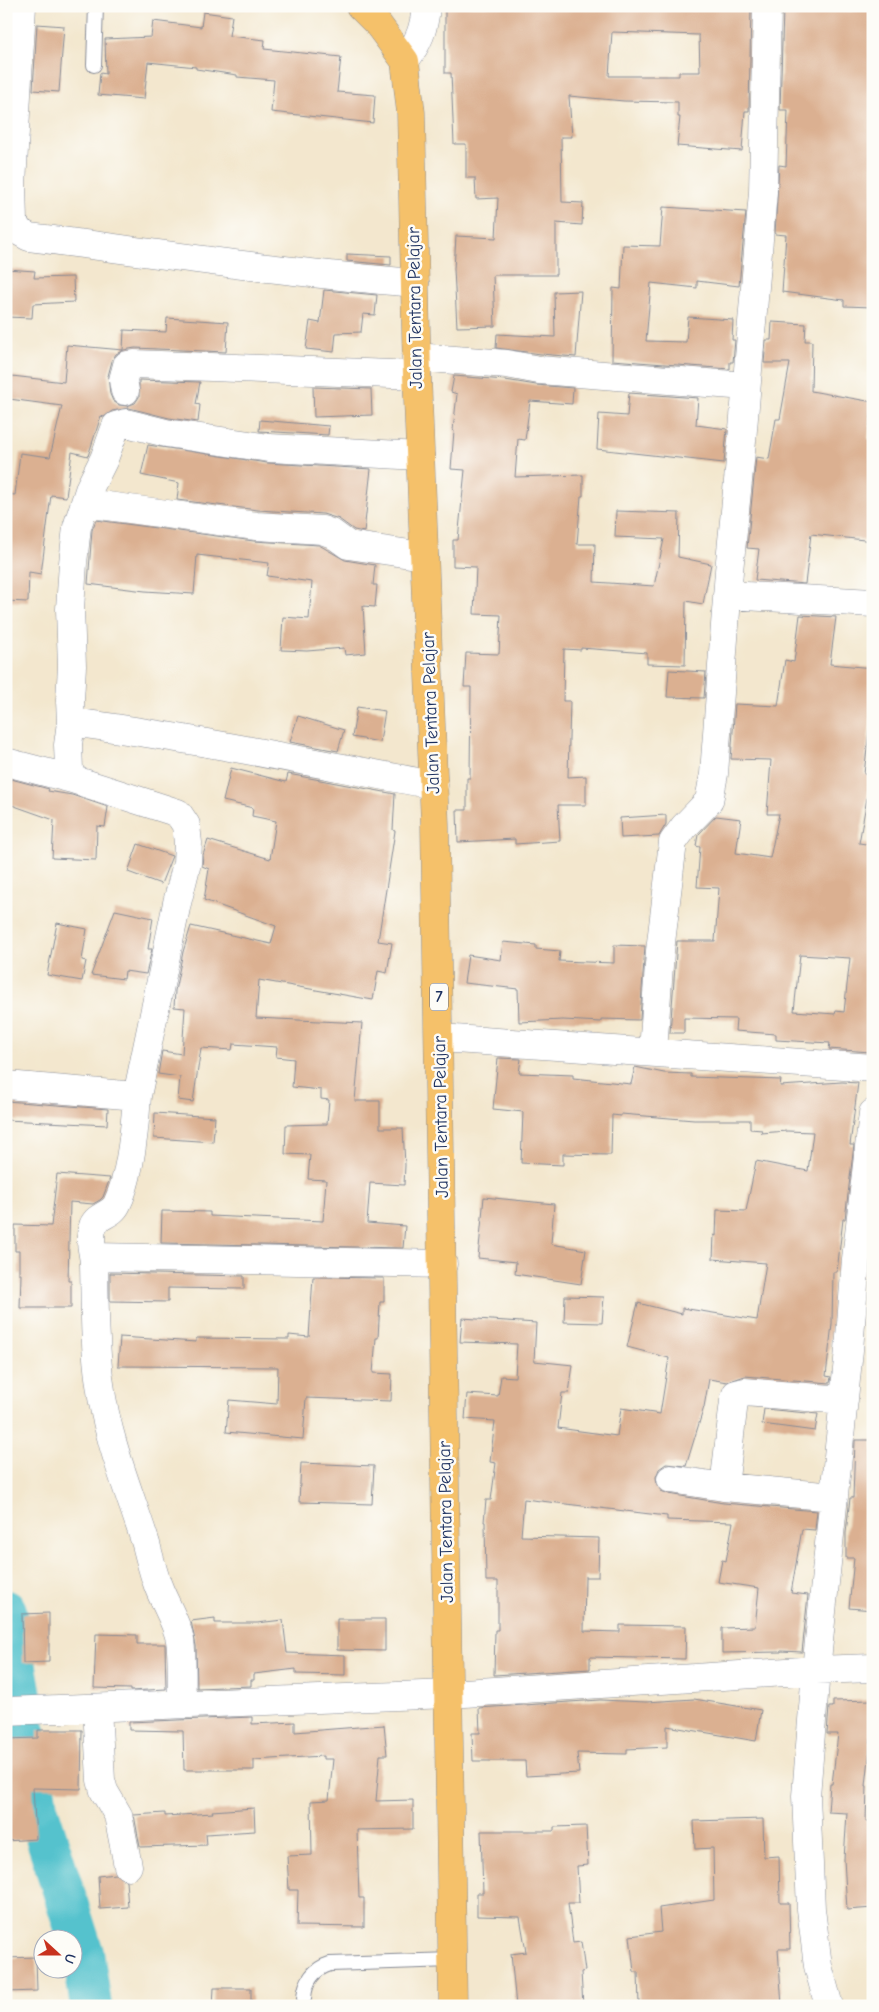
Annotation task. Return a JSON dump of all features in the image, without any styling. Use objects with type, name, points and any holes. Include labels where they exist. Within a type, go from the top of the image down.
[{"type":"highway","name":"Jalan Tentara Pelajar","points":[[360,6],[377,23],[405,61],[411,114],[416,366],[434,786],[440,1038],[453,2006]]},
{"type":"street","points":[[22,6],[12,184],[13,223],[20,232],[29,237],[343,278],[415,283]]},
{"type":"street","points":[[405,61],[418,42],[425,25],[426,6]]},
{"type":"street","points":[[653,1052],[660,951],[673,842],[684,827],[709,801],[714,774],[727,595],[763,192],[767,6]]},
{"type":"street","points":[[125,391],[124,369],[127,365],[134,364],[416,366],[508,364],[539,370],[746,386]]},
{"type":"street","points":[[72,779],[69,770],[68,753],[71,722],[71,578],[77,527],[90,487],[104,459],[113,430],[121,423],[166,433],[269,448],[420,456]]},
{"type":"street","points":[[85,503],[256,526],[322,530],[333,534],[348,544],[424,556]]},
{"type":"street","points":[[727,595],[873,603]]},
{"type":"street","points":[[71,722],[257,751],[434,786]]},
{"type":"street","points":[[6,762],[72,779],[178,813],[186,825],[188,843],[187,862],[137,1096],[135,1126],[124,1184],[117,1205],[110,1214],[100,1217],[93,1224],[90,1238],[94,1257],[100,1387],[116,1456],[156,1581],[177,1628],[180,1641],[182,1704]]},
{"type":"street","points":[[440,1038],[873,1068]]},
{"type":"street","points":[[6,1085],[137,1096]]},
{"type":"street","points":[[829,2006],[818,1966],[811,1909],[806,1796],[816,1670],[844,1400],[856,1259],[873,1113]]},
{"type":"street","points":[[94,1257],[443,1264]]},
{"type":"street","points":[[724,1487],[736,1394],[744,1392],[844,1400]]},
{"type":"street","points":[[671,1479],[724,1487],[834,1497]]},
{"type":"street","points":[[6,1711],[449,1694],[873,1668]]},
{"type":"street","points":[[97,1708],[101,1780],[104,1792],[118,1815],[128,1866]]},
{"type":"lane","points":[[94,65],[96,6]]},
{"type":"lane","points":[[304,1998],[305,1988],[313,1974],[321,1967],[330,1964],[452,1960]]},
{"type":"building","points":[[445,6],[751,6],[749,111],[745,111],[742,151],[677,146],[680,117],[678,117],[678,102],[624,101],[569,96],[572,137],[561,137],[562,202],[583,203],[582,225],[556,223],[556,275],[493,275],[495,326],[457,327],[454,269],[456,236],[496,238],[498,198],[476,199],[475,178],[466,178],[466,144],[454,144],[451,73],[445,73]],"holes":[[[612,32],[699,35],[700,72],[679,72],[679,76],[609,76]]]},
{"type":"building","points":[[852,6],[873,6],[873,307],[844,306],[844,300],[782,292],[786,235],[775,234],[779,165],[786,166],[788,110],[780,110],[783,9],[852,11]]},
{"type":"building","points":[[203,12],[232,16],[229,36],[265,40],[264,49],[341,57],[337,92],[375,95],[373,123],[271,112],[274,80],[237,77],[237,75],[196,69],[196,67],[148,62],[144,99],[98,95],[100,73],[106,74],[105,39],[151,37],[153,21],[201,27]]},
{"type":"building","points":[[37,24],[64,26],[59,92],[33,90]]},
{"type":"building","points":[[663,207],[746,212],[739,286],[697,281],[697,288],[651,283],[646,341],[686,342],[688,317],[733,320],[732,340],[735,340],[733,362],[730,362],[730,369],[612,360],[613,288],[621,289],[623,245],[660,246]]},
{"type":"building","points":[[347,254],[391,256],[391,265],[347,261]]},
{"type":"building","points":[[6,269],[35,271],[34,278],[73,277],[74,302],[33,304],[32,318],[6,317]]},
{"type":"building","points":[[324,290],[377,295],[375,315],[363,314],[361,332],[336,333],[334,352],[306,349],[310,321],[320,323]]},
{"type":"building","points":[[581,291],[576,357],[496,348],[497,334],[555,337],[554,292]]},
{"type":"building","points":[[167,318],[228,322],[226,352],[135,348],[124,350],[116,354],[112,361],[108,376],[110,394],[113,401],[119,405],[127,406],[135,403],[139,397],[139,380],[200,382],[196,404],[200,405],[198,422],[169,418],[129,408],[112,411],[104,417],[101,416],[88,456],[72,452],[66,497],[51,495],[41,574],[29,572],[28,602],[6,601],[6,494],[15,495],[20,453],[50,457],[62,406],[9,399],[12,376],[64,382],[67,345],[123,350],[124,330],[166,332]]},
{"type":"building","points":[[772,322],[806,324],[805,341],[812,341],[811,391],[873,402],[868,439],[873,439],[873,541],[811,534],[805,584],[755,580],[759,549],[747,548],[756,457],[769,459],[776,419],[780,419],[790,363],[764,363],[766,340],[771,340]]},
{"type":"building","points":[[454,376],[573,388],[572,404],[530,401],[525,440],[518,439],[515,477],[583,475],[583,496],[581,496],[577,544],[595,544],[594,582],[654,586],[664,539],[615,537],[616,511],[679,513],[678,557],[711,564],[703,604],[686,601],[685,665],[647,664],[647,653],[581,648],[581,650],[564,649],[563,701],[570,701],[568,777],[586,776],[586,805],[558,805],[560,841],[515,844],[515,839],[458,842],[457,810],[467,810],[467,778],[470,778],[471,687],[464,687],[466,653],[499,654],[501,615],[474,614],[476,567],[453,566],[453,540],[458,540],[465,470],[451,469],[457,394],[451,392]]},
{"type":"building","points":[[313,387],[371,389],[372,415],[314,417]]},
{"type":"building","points":[[629,393],[698,398],[696,425],[727,429],[724,463],[597,449],[599,414],[627,416]]},
{"type":"building","points":[[260,420],[329,426],[328,435],[259,431]]},
{"type":"building","points":[[148,445],[267,463],[371,469],[364,532],[354,530],[339,519],[323,514],[258,510],[177,500],[179,483],[141,475]]},
{"type":"building","points":[[96,520],[254,541],[319,545],[345,560],[375,565],[373,585],[377,585],[375,607],[363,606],[366,653],[345,655],[344,648],[307,651],[281,650],[283,617],[309,619],[312,582],[267,576],[269,563],[197,555],[194,594],[145,591],[88,584],[92,530]]},
{"type":"building","points":[[800,615],[836,617],[830,664],[873,668],[873,715],[871,715],[864,774],[871,776],[859,843],[873,845],[871,1052],[829,1049],[830,1043],[776,1040],[776,1034],[735,1031],[736,1019],[684,1018],[684,1033],[670,1033],[677,941],[715,941],[719,888],[697,887],[700,847],[696,846],[698,835],[716,816],[741,819],[736,853],[770,858],[779,814],[767,814],[771,760],[731,759],[735,704],[778,706],[785,660],[794,662]],"holes":[[[800,955],[850,958],[844,1012],[836,1011],[835,1014],[794,1011]]]},
{"type":"building","points":[[669,670],[706,672],[704,698],[667,697]]},
{"type":"building","points":[[357,707],[385,711],[380,742],[352,737]]},
{"type":"building","points":[[298,716],[344,730],[338,751],[290,742]]},
{"type":"building","points":[[231,768],[286,782],[288,774],[395,794],[393,830],[395,831],[378,941],[392,943],[387,973],[378,971],[373,1000],[259,980],[256,1018],[362,1023],[355,1101],[380,1101],[380,1128],[403,1128],[405,1165],[404,1185],[370,1183],[367,1223],[405,1226],[403,1248],[161,1243],[162,1211],[210,1212],[210,1216],[323,1221],[326,1180],[308,1179],[310,1155],[285,1154],[286,1125],[327,1124],[329,1100],[321,1099],[321,1090],[292,1087],[294,1059],[276,1057],[277,1047],[233,1044],[232,1050],[201,1048],[193,1102],[178,1100],[180,1077],[158,1074],[162,1051],[182,1054],[185,1008],[174,1007],[175,991],[183,952],[191,926],[271,944],[276,926],[204,900],[209,869],[202,866],[208,840],[270,859],[276,821],[252,816],[253,808],[223,801]]},
{"type":"building","points":[[11,779],[49,789],[48,791],[72,795],[108,807],[105,827],[97,826],[96,860],[52,858],[54,820],[6,803],[6,793]]},
{"type":"building","points":[[666,815],[666,824],[659,836],[621,838],[620,818]]},
{"type":"building","points":[[138,844],[172,856],[161,884],[128,872]]},
{"type":"building","points":[[115,910],[153,918],[148,949],[152,949],[146,974],[125,971],[124,979],[91,975]]},
{"type":"building","points":[[57,923],[87,929],[82,960],[86,961],[82,981],[47,975]]},
{"type":"building","points":[[503,942],[536,945],[536,949],[560,951],[559,961],[614,963],[614,945],[645,946],[640,1020],[601,1019],[601,1022],[563,1020],[519,1022],[518,989],[464,983],[468,955],[501,960]]},
{"type":"building","points":[[498,1058],[521,1059],[519,1073],[573,1075],[573,1078],[631,1084],[635,1067],[664,1073],[691,1074],[691,1077],[781,1080],[780,1086],[842,1082],[858,1083],[850,1145],[854,1145],[845,1219],[843,1219],[837,1272],[833,1272],[832,1324],[826,1376],[831,1377],[830,1383],[745,1376],[727,1382],[709,1379],[704,1407],[686,1466],[666,1464],[659,1469],[656,1477],[657,1485],[661,1491],[669,1494],[723,1503],[817,1511],[815,1530],[802,1529],[791,1593],[808,1595],[802,1652],[722,1653],[722,1628],[755,1627],[759,1588],[718,1582],[722,1560],[726,1561],[733,1522],[667,1520],[667,1516],[524,1499],[521,1536],[599,1538],[598,1577],[585,1577],[584,1631],[620,1632],[620,1625],[686,1626],[685,1659],[590,1657],[590,1669],[494,1675],[495,1630],[498,1630],[498,1581],[486,1581],[484,1522],[486,1500],[491,1500],[496,1463],[490,1462],[495,1421],[465,1419],[467,1394],[498,1396],[501,1376],[515,1377],[517,1344],[460,1342],[462,1318],[536,1323],[534,1361],[573,1365],[569,1393],[562,1393],[558,1428],[617,1436],[621,1408],[660,1414],[669,1358],[627,1347],[638,1303],[682,1314],[682,1308],[757,1320],[766,1263],[713,1259],[717,1210],[746,1211],[756,1161],[808,1171],[813,1132],[761,1133],[762,1130],[750,1129],[750,1120],[694,1120],[621,1114],[621,1116],[612,1115],[611,1155],[563,1154],[563,1165],[521,1163],[523,1112],[493,1109]]},
{"type":"building","points":[[6,1101],[108,1109],[107,1125],[6,1120]]},
{"type":"building","points":[[155,1113],[215,1117],[213,1142],[154,1138]]},
{"type":"building","points":[[57,1174],[110,1178],[100,1200],[93,1204],[70,1202],[68,1281],[71,1281],[71,1308],[20,1308],[21,1274],[19,1274],[19,1251],[15,1251],[15,1225],[51,1226]]},
{"type":"building","points":[[484,1197],[554,1204],[551,1244],[586,1250],[581,1284],[515,1274],[516,1262],[478,1258]]},
{"type":"building","points":[[110,1273],[244,1276],[244,1289],[168,1288],[168,1302],[110,1301]]},
{"type":"building","points":[[313,1277],[384,1278],[384,1302],[380,1302],[378,1338],[376,1338],[373,1373],[392,1374],[391,1401],[306,1398],[303,1439],[226,1432],[229,1400],[277,1404],[278,1367],[118,1366],[120,1337],[196,1342],[196,1338],[289,1339],[289,1335],[309,1337]]},
{"type":"building","points":[[565,1296],[604,1297],[602,1323],[564,1322]]},
{"type":"building","points":[[764,1409],[818,1414],[815,1431],[762,1424]]},
{"type":"building","points":[[855,1440],[873,1440],[873,1610],[849,1608],[854,1558],[846,1558],[846,1533],[850,1498],[853,1498]]},
{"type":"building","points":[[301,1463],[374,1466],[372,1504],[299,1502]]},
{"type":"building","points":[[49,1613],[49,1662],[23,1663],[22,1614]]},
{"type":"building","points":[[215,1618],[215,1623],[257,1623],[283,1620],[287,1653],[345,1655],[345,1675],[296,1674],[296,1669],[254,1674],[251,1686],[197,1688],[196,1646],[191,1621]]},
{"type":"building","points":[[337,1619],[385,1619],[385,1651],[337,1650]]},
{"type":"building","points":[[96,1634],[137,1635],[137,1644],[165,1644],[166,1689],[130,1691],[130,1689],[94,1688]]},
{"type":"building","points":[[694,1699],[761,1710],[756,1741],[667,1726],[667,1747],[627,1749],[627,1754],[577,1753],[579,1773],[526,1776],[525,1761],[473,1761],[472,1733],[480,1733],[479,1708],[600,1700],[646,1702]]},
{"type":"building","points":[[873,1700],[873,1739],[871,1739],[866,1786],[866,1821],[873,1821],[873,1908],[847,1910],[844,1859],[847,1813],[828,1812],[830,1784],[832,1784],[838,1734],[827,1734],[829,1707],[833,1707],[833,1701]]},
{"type":"building","points":[[252,1717],[252,1724],[295,1722],[295,1732],[384,1725],[387,1755],[380,1755],[376,1801],[413,1800],[413,1829],[357,1830],[359,1898],[364,1898],[364,1927],[297,1926],[298,1890],[289,1890],[287,1856],[312,1855],[311,1801],[329,1800],[333,1759],[323,1759],[323,1756],[254,1760],[254,1770],[184,1770],[183,1731],[129,1730],[129,1722]]},
{"type":"building","points":[[38,1730],[82,1730],[81,1789],[33,1788],[36,1839],[6,1841],[6,1739],[38,1738]]},
{"type":"building","points":[[254,1808],[255,1831],[206,1834],[207,1845],[140,1847],[134,1815],[165,1813],[165,1816]]},
{"type":"building","points":[[763,1819],[764,1857],[779,1856],[780,1903],[789,1903],[790,1949],[778,1949],[782,2006],[723,2006],[723,2003],[639,2006],[638,1972],[634,1972],[630,1936],[661,1932],[659,1908],[714,1900],[713,1848],[695,1849],[694,1821]]},
{"type":"building","points":[[586,1826],[588,1865],[577,1866],[579,1903],[568,1903],[573,1943],[581,1942],[585,1971],[581,1972],[583,2006],[516,2006],[511,1954],[526,1952],[520,1917],[477,1916],[477,1893],[483,1893],[481,1831],[554,1831],[554,1827]]},
{"type":"building","points":[[115,1874],[126,1881],[128,1907],[100,1909],[98,1876]]},
{"type":"building","points":[[32,1957],[32,1980],[37,1980],[37,1991],[6,1992],[6,1958]]},
{"type":"building","points":[[214,1988],[251,1988],[251,2006],[213,2006]]},
{"type":"waterway","points":[[6,1611],[23,1707]]},
{"type":"waterway","points":[[25,1731],[37,1808],[83,1953],[91,2006]]}]
